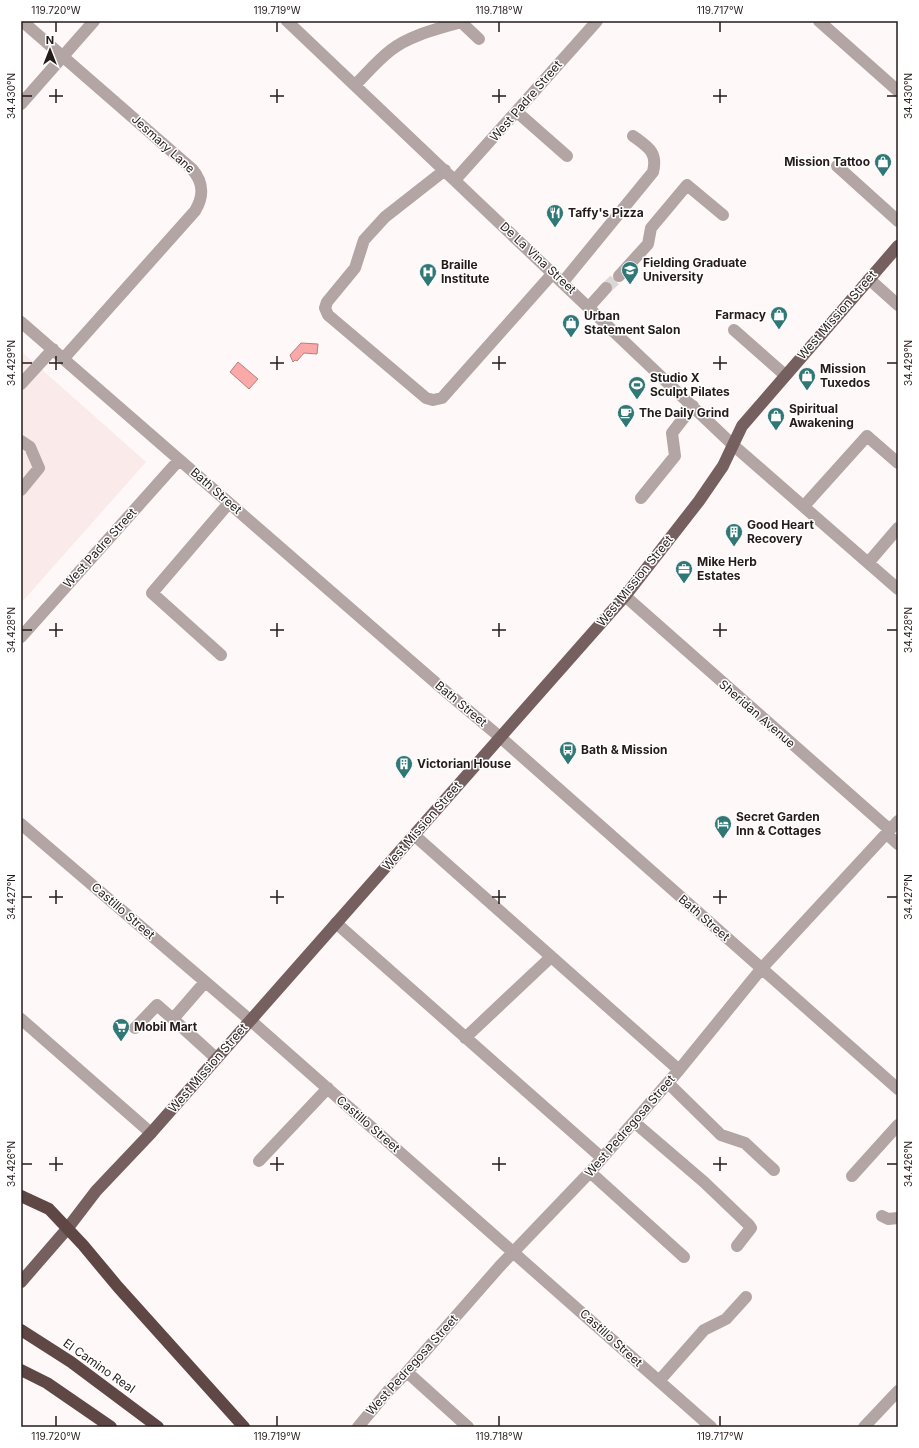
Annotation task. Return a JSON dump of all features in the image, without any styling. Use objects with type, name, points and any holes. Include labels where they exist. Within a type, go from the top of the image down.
[{"type":"highway","points":[[21,1196],[48,1209],[84,1245],[96,1262],[244,1427]]},
{"type":"highway","name":"El Camino Real","points":[[26,1333],[77,1366],[158,1427]]},
{"type":"highway","points":[[21,1370],[47,1383],[111,1427]]},
{"type":"main road","name":"West Mission Street","points":[[21,1282],[67,1229],[96,1191],[151,1133],[625,596],[699,501],[723,466],[742,426],[898,246]]},
{"type":"street","name":"Jesmary Lane","points":[[22,21],[64,55],[192,169],[200,181],[202,194],[195,211],[64,358]]},
{"type":"street","points":[[21,104],[94,21]]},
{"type":"street","name":"De La Vina Street","points":[[288,21],[733,445],[898,589]]},
{"type":"street","name":"West Padre Street","points":[[455,180],[597,21]]},
{"type":"street","points":[[819,21],[898,91]]},
{"type":"street","points":[[355,85],[392,49],[409,40],[461,22],[479,39]]},
{"type":"street","points":[[517,112],[567,156]]},
{"type":"street","points":[[563,282],[653,172],[655,163],[653,152],[634,136]]},
{"type":"street","points":[[837,166],[898,221]]},
{"type":"street","points":[[445,170],[385,216],[364,240],[355,268],[327,302],[325,308],[328,315],[426,398],[433,400],[442,398],[553,273]]},
{"type":"street","points":[[619,276],[648,244],[651,228],[687,185],[723,215]]},
{"type":"street","points":[[869,278],[898,305]]},
{"type":"street","points":[[589,307],[606,288]]},
{"type":"street","name":"Bath Street","points":[[21,322],[500,737],[898,1089]]},
{"type":"street","points":[[734,330],[785,375]]},
{"type":"street","points":[[21,384],[53,349]]},
{"type":"street","points":[[641,498],[675,456],[672,433],[693,406]]},
{"type":"street","points":[[804,506],[867,436],[898,463]]},
{"type":"street","points":[[21,440],[30,447],[39,468],[21,490]]},
{"type":"street","name":"West Padre Street","points":[[21,636],[179,460]]},
{"type":"street","points":[[221,655],[152,593],[229,503]]},
{"type":"street","points":[[868,563],[898,528]]},
{"type":"street","name":"Sheridan Avenue","points":[[625,596],[888,832],[898,844]]},
{"type":"street","name":"West Pedregosa Street","points":[[358,1427],[388,1391],[407,1372],[500,1266],[590,1172],[679,1070],[762,968],[898,821]]},
{"type":"street","name":"Castillo Street","points":[[21,824],[328,1088],[711,1427]]},
{"type":"street","points":[[414,835],[679,1070]]},
{"type":"street","points":[[336,923],[602,1158]]},
{"type":"street","points":[[465,1038],[551,957]]},
{"type":"street","points":[[173,1019],[205,982]]},
{"type":"street","points":[[135,1028],[157,1005],[216,1058]]},
{"type":"street","points":[[21,1019],[151,1133]]},
{"type":"street","points":[[668,1083],[721,1135],[745,1142],[774,1170]]},
{"type":"street","points":[[259,1161],[328,1088]]},
{"type":"street","points":[[634,1122],[704,1182],[749,1225],[749,1232],[737,1246]]},
{"type":"street","points":[[852,1176],[898,1125]]},
{"type":"street","points":[[590,1172],[684,1257]]},
{"type":"street","points":[[882,1216],[888,1220],[898,1218]]},
{"type":"street","points":[[659,1381],[704,1330],[726,1319],[746,1297]]},
{"type":"street","points":[[407,1372],[468,1427]]},
{"type":"street","points":[[864,1427],[898,1391]]},
{"type":"shaded area","points":[[301,343],[318,344],[317,354],[304,353],[297,361],[295,360],[293,362],[290,355]]},
{"type":"shaded area","points":[[21,351],[146,462],[21,603]]},
{"type":"shaded area","points":[[238,362],[258,379],[249,389],[230,372]]},
{"type":"tunnel","points":[[606,288],[619,276]]},
{"type":"place","name":"Mission Tattoo","points":[[883,177]]},
{"type":"place","name":"Taffy's Pizza","points":[[555,228]]},
{"type":"place","name":"Fielding Graduate University","points":[[630,285]]},
{"type":"place","name":"Braille Institute","points":[[428,287]]},
{"type":"place","name":"Farmacy","points":[[779,330]]},
{"type":"place","name":"Urban Statement Salon","points":[[571,338]]},
{"type":"place","name":"Mission Tuxedos","points":[[807,391]]},
{"type":"place","name":"Studio X Sculpt Pilates","points":[[637,400]]},
{"type":"place","name":"The Daily Grind","points":[[626,428]]},
{"type":"place","name":"Spiritual Awakening","points":[[776,431]]},
{"type":"place","name":"Good Heart Recovery","points":[[734,547]]},
{"type":"place","name":"Mike Herb Estates","points":[[684,584]]},
{"type":"place","name":"Bath & Mission","points":[[568,765]]},
{"type":"place","name":"Victorian House","points":[[404,779]]},
{"type":"place","name":"Secret Garden Inn & Cottages","points":[[723,839]]},
{"type":"place","name":"Mobil Mart","points":[[121,1042]]}]
